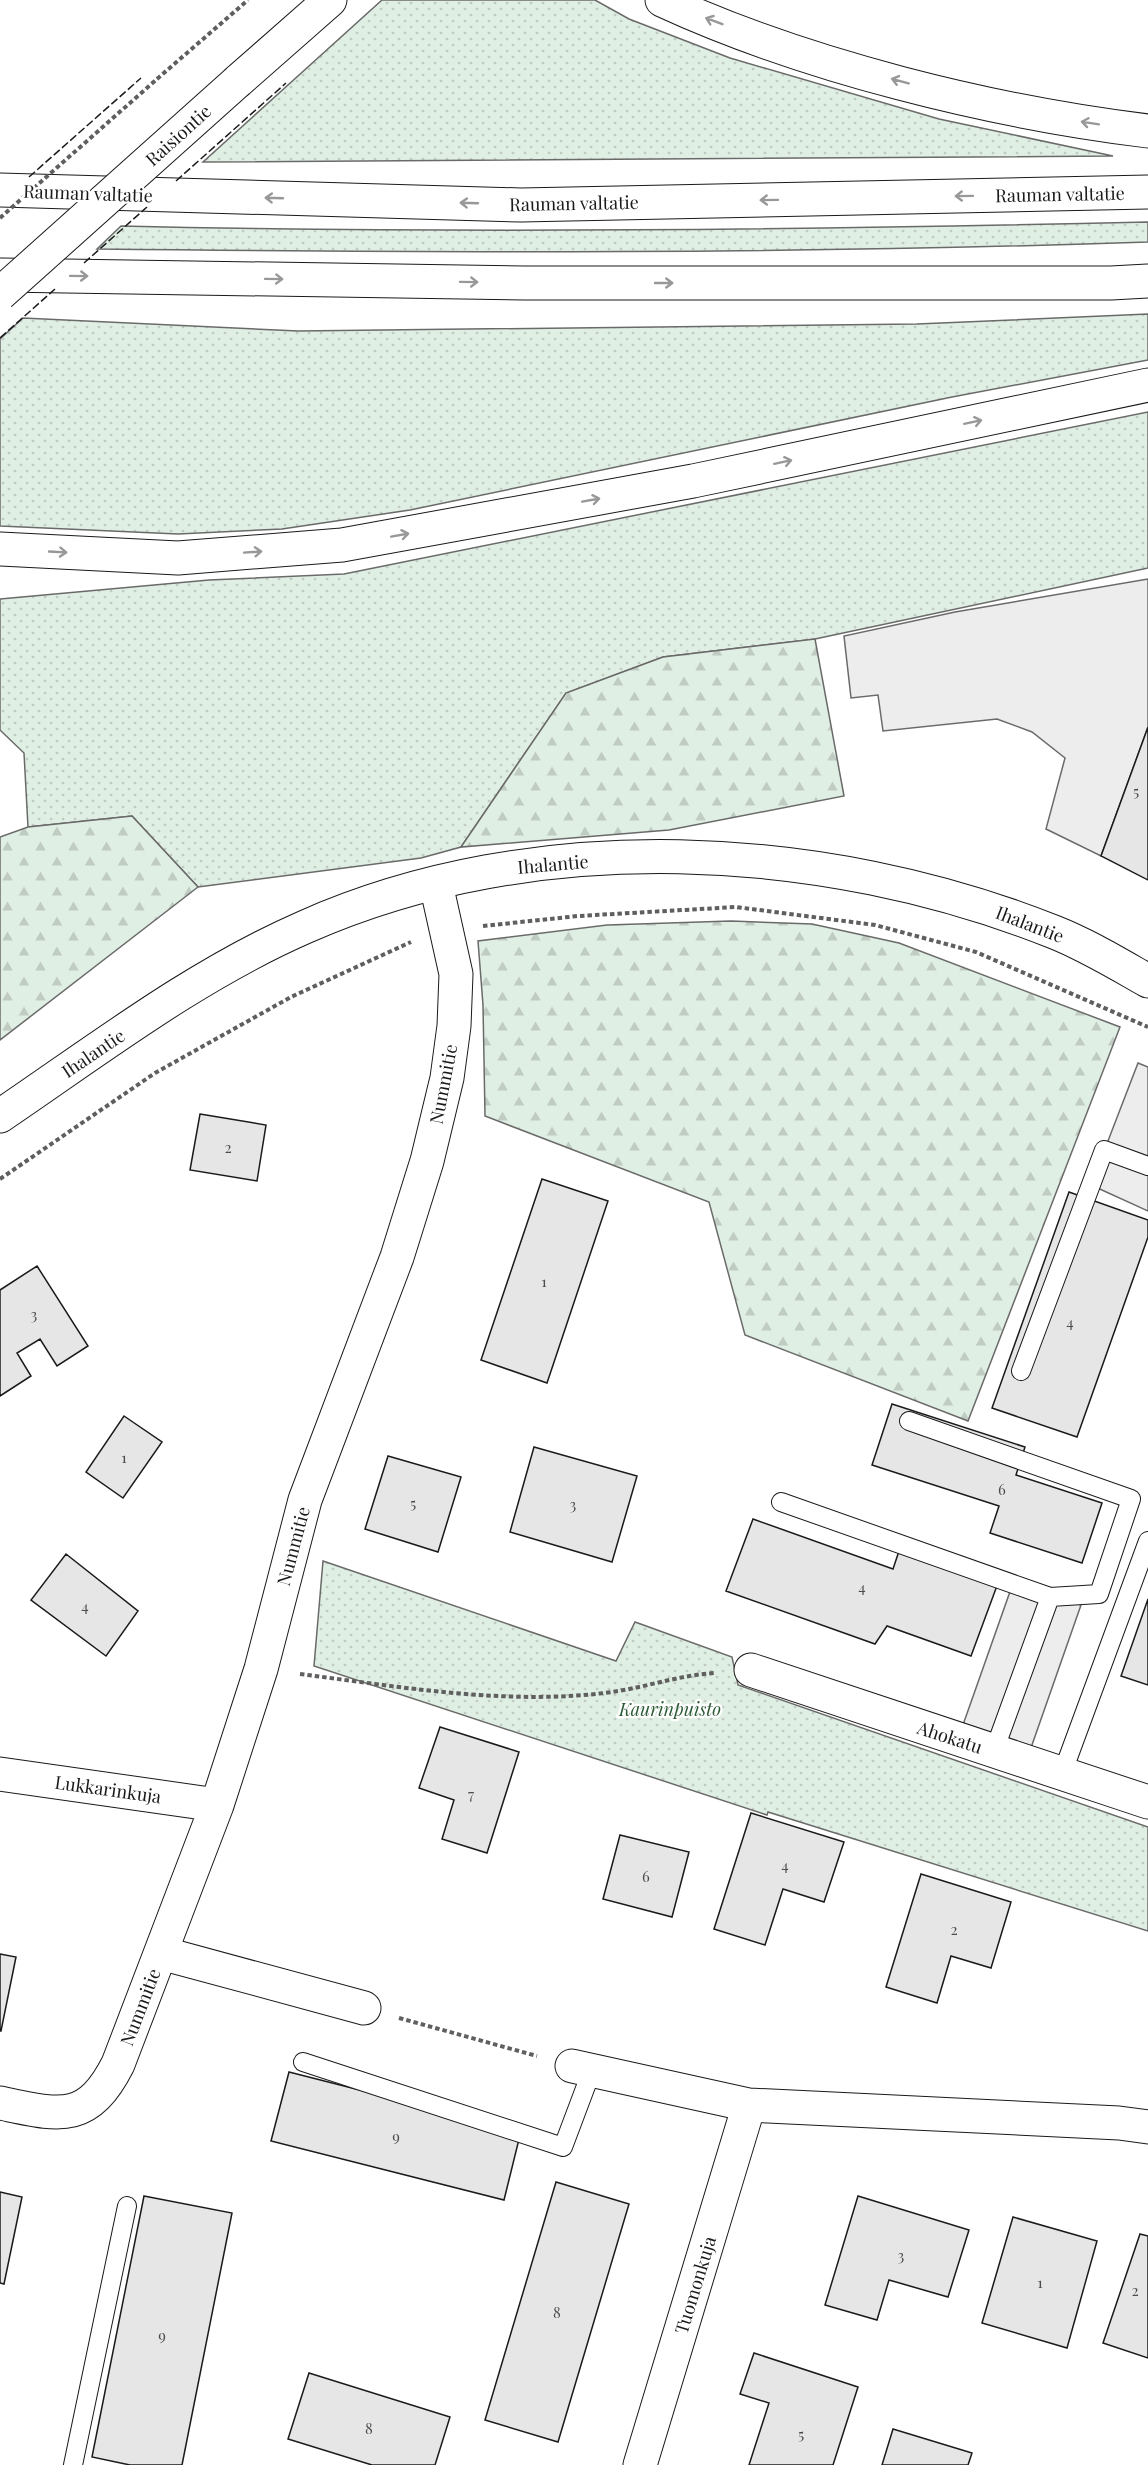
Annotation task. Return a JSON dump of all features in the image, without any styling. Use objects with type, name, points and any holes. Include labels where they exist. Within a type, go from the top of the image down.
[{"type":"main road","name":"Raisiontie","points":[[0,294],[330,0]]},
{"type":"main road","points":[[662,0],[782,46],[872,74],[1043,115],[1148,131]]},
{"type":"main road","name":"Rauman valtatie","points":[[0,190],[521,205],[1148,192]]},
{"type":"main road","points":[[0,275],[524,283],[1111,283],[1148,281]]},
{"type":"main road","points":[[0,549],[178,558],[342,545],[693,481],[1148,385]]},
{"type":"main road","name":"Ihalantie","points":[[0,1116],[194,984],[244,956],[305,927],[369,901],[501,869],[589,860],[670,857],[744,858],[822,868],[896,882],[980,905],[1057,933],[1148,981]]},
{"type":"main road","name":"Nummitie","points":[[0,2103],[51,2112],[68,2112],[90,2104],[106,2088],[118,2064],[217,1805],[261,1669],[304,1500],[397,1257],[427,1161],[447,1078],[454,1026],[456,974],[436,884]]},
{"type":"main road","name":"Ahokatu","points":[[751,1670],[1148,1802]]},
{"type":"main road","name":"Lukkarinkuja","points":[[0,1774],[217,1805]]},
{"type":"main road","points":[[161,1953],[364,2008]]},
{"type":"main road","points":[[582,2068],[749,2105],[1119,2123],[1148,2127]]},
{"type":"main road","name":"Tuomonkuja","points":[[640,2465],[749,2105]]},
{"type":"lane","points":[[1021,1371],[1104,1150],[1148,1166]]},
{"type":"lane","points":[[781,1502],[1050,1597],[1099,1594],[1131,1499],[909,1421]]},
{"type":"lane","points":[[1062,1774],[1148,1541]]},
{"type":"lane","points":[[994,1752],[1050,1597]]},
{"type":"lane","points":[[303,2062],[563,2147],[582,2068]]},
{"type":"lane","points":[[73,2465],[127,2206]]},
{"type":"path","points":[[0,218],[248,0]]},
{"type":"path","points":[[0,1179],[155,1073],[291,996],[418,939],[489,924],[662,910],[735,907],[875,925],[976,952],[1148,1027]]},
{"type":"path","points":[[261,1669],[424,1690],[531,1696],[612,1692],[696,1674],[751,1670]]},
{"type":"path","points":[[364,2008],[582,2068]]},
{"type":"green space","points":[[382,0],[595,0],[629,19],[730,58],[939,119],[1113,156],[203,162]]},
{"type":"green space","points":[[1148,222],[1148,242],[1017,246],[623,252],[97,249],[121,226],[378,230],[634,230]]},
{"type":"green space","points":[[1148,314],[1148,360],[952,397],[410,510],[282,529],[178,534],[0,526],[0,339],[23,318],[298,331],[917,324]]},
{"type":"green space","points":[[1148,412],[1148,568],[815,639],[663,657],[566,693],[461,847],[421,858],[198,887],[132,816],[28,827],[24,753],[0,730],[0,599],[209,580],[344,574]]},
{"type":"green space","points":[[815,639],[844,796],[669,830],[461,847],[566,693],[663,657]]},
{"type":"green space","points":[[132,816],[198,887],[0,1040],[0,837],[28,827]]},
{"type":"green space","points":[[731,921],[812,924],[899,943],[1120,1027],[968,1421],[745,1335],[709,1202],[485,1116],[483,1005],[478,941],[607,925]]},
{"type":"green space","name":"Kaurinpuisto","points":[[323,1561],[616,1661],[635,1622],[732,1657],[738,1685],[1148,1827],[1148,1931],[768,1812],[767,1815],[314,1666]]},
{"type":"shaded area","points":[[1148,579],[1148,727],[1101,856],[1046,829],[1065,758],[1032,732],[997,719],[883,731],[878,695],[851,698],[844,636],[955,612]]},
{"type":"shaded area","points":[[1138,1063],[1148,1067],[1148,1211],[1091,1185]]},
{"type":"shaded area","points":[[1012,1586],[1081,1605],[1026,1762],[958,1739]]},
{"type":"building","points":[[1148,727],[1148,880],[1101,856]]},
{"type":"building","points":[[200,1114],[266,1125],[257,1181],[190,1170]]},
{"type":"building","points":[[542,1179],[608,1201],[547,1383],[481,1360]]},
{"type":"building","points":[[1069,1192],[1148,1220],[1148,1237],[1077,1437],[992,1408]]},
{"type":"building","points":[[37,1266],[88,1346],[57,1366],[40,1339],[17,1353],[31,1376],[0,1396],[0,1290]]},
{"type":"building","points":[[892,1404],[1025,1447],[1016,1475],[1102,1503],[1082,1563],[990,1533],[999,1506],[872,1465]]},
{"type":"building","points":[[124,1416],[162,1442],[123,1498],[86,1472]]},
{"type":"building","points":[[534,1447],[637,1476],[612,1562],[510,1532]]},
{"type":"building","points":[[388,1456],[461,1477],[438,1552],[365,1529]]},
{"type":"building","points":[[753,1519],[893,1569],[900,1548],[998,1583],[971,1656],[887,1626],[875,1644],[726,1591]]},
{"type":"building","points":[[66,1554],[138,1611],[106,1656],[31,1600]]},
{"type":"building","points":[[1148,1599],[1148,1685],[1121,1676]]},
{"type":"building","points":[[440,1727],[519,1752],[487,1853],[442,1839],[454,1800],[419,1788]]},
{"type":"building","points":[[751,1813],[844,1842],[824,1902],[783,1889],[765,1945],[714,1929]]},
{"type":"building","points":[[620,1835],[689,1852],[672,1917],[603,1899]]},
{"type":"building","points":[[921,1874],[1011,1902],[991,1968],[951,1956],[937,2003],[886,1987]]},
{"type":"building","points":[[0,1954],[16,1957],[1,2031],[0,2031]]},
{"type":"building","points":[[289,2072],[521,2131],[504,2200],[271,2141]]},
{"type":"building","points":[[556,2182],[629,2204],[558,2442],[485,2420]]},
{"type":"building","points":[[0,2192],[22,2197],[4,2284],[0,2283]]},
{"type":"building","points":[[144,2196],[232,2213],[182,2465],[130,2465],[92,2457]]},
{"type":"building","points":[[858,2196],[969,2230],[948,2297],[889,2280],[877,2320],[825,2305]]},
{"type":"building","points":[[1013,2217],[1097,2241],[1067,2348],[982,2323]]},
{"type":"building","points":[[1140,2234],[1148,2236],[1148,2358],[1103,2343]]},
{"type":"building","points":[[754,2353],[858,2387],[833,2465],[749,2465],[769,2403],[740,2394]]},
{"type":"building","points":[[309,2373],[450,2417],[435,2465],[372,2465],[288,2439]]},
{"type":"building","points":[[893,2429],[972,2453],[968,2465],[882,2465]]},
{"type":"fence","points":[[29,177],[141,78]]},
{"type":"fence","points":[[176,181],[286,83]]},
{"type":"fence","points":[[84,263],[147,207]]},
{"type":"fence","points":[[0,338],[55,289]]}]
